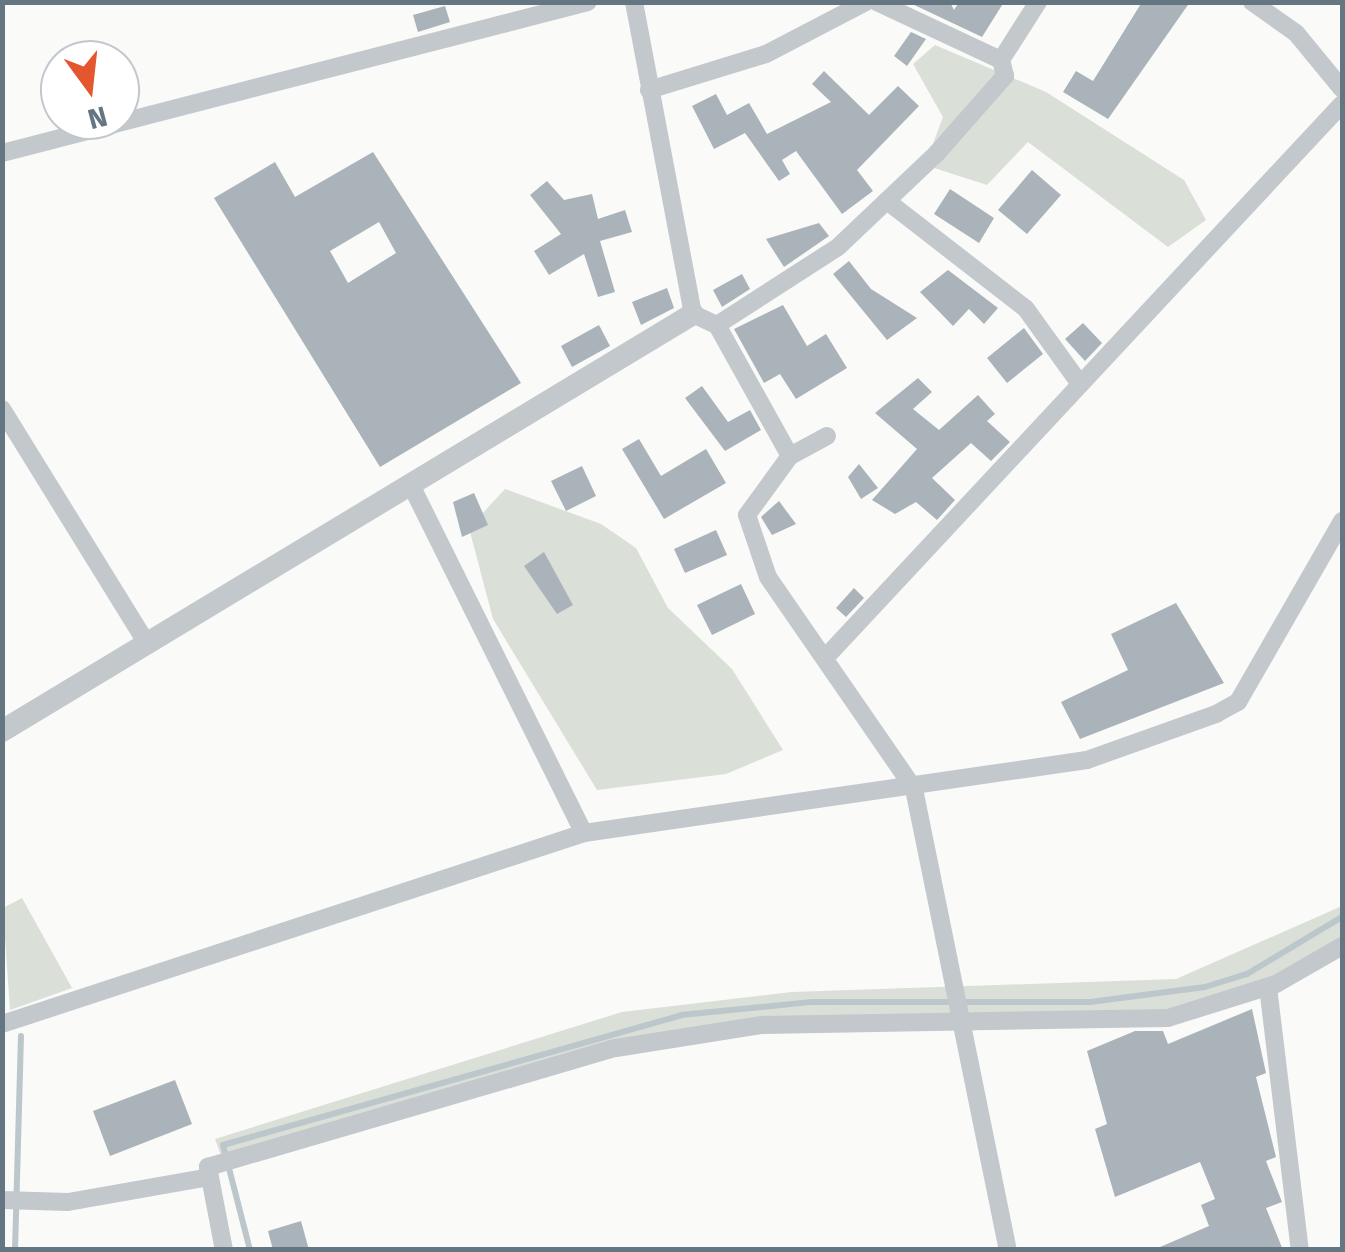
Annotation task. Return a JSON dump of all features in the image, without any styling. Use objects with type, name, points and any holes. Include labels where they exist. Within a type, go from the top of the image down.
[{"type":"street","points":[[2,153],[588,2]]},
{"type":"street","points":[[634,2],[693,314]]},
{"type":"street","points":[[649,90],[766,54],[866,2]]},
{"type":"street","points":[[1001,60],[1038,2]]},
{"type":"street","points":[[1252,2],[1296,33],[1342,89]]},
{"type":"street","points":[[717,325],[838,247],[888,201],[1006,76],[1001,60],[884,4]]},
{"type":"street","points":[[825,658],[1342,104]]},
{"type":"street","points":[[888,201],[1026,309],[1080,384]]},
{"type":"street","points":[[693,314],[717,325],[790,456]]},
{"type":"street","points":[[2,731],[693,314]]},
{"type":"street","points":[[2,409],[147,644]]},
{"type":"street","points":[[827,436],[790,456],[747,515],[768,577],[914,789],[960,985],[1008,1250]]},
{"type":"street","points":[[410,483],[584,833]]},
{"type":"street","points":[[2,1024],[584,833],[914,789],[1087,760],[1238,702],[1342,521]]},
{"type":"street","points":[[224,1250],[208,1168],[651,1040],[781,1024],[1168,1018],[1268,987],[1342,946]]},
{"type":"street","points":[[1268,987],[1300,1250]]},
{"type":"street","points":[[2,1200],[68,1202],[210,1177]]},
{"type":"shaded area","points":[[935,45],[1046,92],[1184,180],[1206,220],[1168,247],[1028,142],[987,185],[925,165],[943,117],[913,64]]},
{"type":"shaded area","points":[[505,489],[601,524],[636,548],[668,608],[732,669],[783,750],[726,774],[597,790],[493,619],[469,528]]},
{"type":"shaded area","points":[[22,898],[72,988],[10,1010],[3,908]]},
{"type":"shaded area","points":[[1342,906],[1342,944],[1216,1008],[679,1035],[224,1163],[215,1139],[622,1012],[792,992],[1176,979]]},
{"type":"building","points":[[908,2],[950,2],[954,10],[959,2],[1004,2],[982,37]]},
{"type":"building","points":[[1142,2],[1190,2],[1108,119],[1063,92],[1076,71],[1093,81]]},
{"type":"building","points":[[445,6],[450,22],[418,32],[413,15]]},
{"type":"building","points":[[911,32],[926,39],[907,66],[894,56]]},
{"type":"building","points":[[824,71],[869,115],[898,86],[919,106],[857,170],[873,191],[842,214],[796,151],[782,160],[790,174],[779,181],[745,133],[714,149],[692,106],[716,94],[727,115],[749,103],[767,134],[831,102],[812,84]]},
{"type":"building","points":[[373,152],[521,383],[380,467],[214,198],[275,162],[295,197]],"holes":[[[379,222],[396,253],[348,283],[330,251]]]},
{"type":"building","points":[[1032,170],[1061,195],[1027,234],[998,210]]},
{"type":"building","points":[[547,181],[564,200],[592,194],[598,219],[625,210],[632,232],[600,241],[615,292],[598,297],[584,254],[549,275],[534,251],[561,234],[530,195]]},
{"type":"building","points":[[950,189],[994,218],[979,243],[934,214]]},
{"type":"building","points":[[819,223],[829,236],[784,267],[766,239]]},
{"type":"building","points":[[849,261],[871,289],[917,318],[887,340],[833,274]]},
{"type":"building","points":[[948,270],[998,308],[984,324],[969,309],[953,326],[920,292]]},
{"type":"building","points":[[742,274],[750,289],[722,307],[713,290]]},
{"type":"building","points":[[667,288],[674,308],[641,325],[632,302]]},
{"type":"building","points":[[783,305],[807,346],[826,334],[847,368],[796,399],[780,374],[764,383],[734,329]]},
{"type":"building","points":[[1083,323],[1102,343],[1085,361],[1065,339]]},
{"type":"building","points":[[599,325],[610,346],[572,367],[561,346]]},
{"type":"building","points":[[1024,328],[1043,354],[1007,383],[987,358]]},
{"type":"building","points":[[918,378],[932,392],[913,409],[939,430],[978,395],[995,414],[987,421],[1010,442],[991,461],[971,443],[932,478],[955,500],[937,520],[916,502],[895,514],[872,500],[917,449],[875,413]]},
{"type":"building","points":[[702,386],[728,422],[750,410],[761,430],[725,451],[685,398]]},
{"type":"building","points":[[639,439],[661,476],[706,449],[726,483],[664,519],[622,449]]},
{"type":"building","points":[[859,464],[878,488],[861,499],[848,477]]},
{"type":"building","points":[[582,466],[596,496],[566,511],[551,481]]},
{"type":"building","points":[[474,493],[488,525],[462,537],[453,502]]},
{"type":"building","points":[[779,501],[796,524],[772,535],[761,517]]},
{"type":"building","points":[[716,530],[727,555],[685,573],[674,549]]},
{"type":"building","points":[[544,552],[573,605],[557,614],[524,566]]},
{"type":"building","points":[[741,584],[755,614],[712,635],[697,605]]},
{"type":"building","points":[[854,588],[864,598],[846,617],[836,608]]},
{"type":"building","points":[[1176,603],[1224,683],[1080,739],[1061,702],[1128,670],[1111,634]]},
{"type":"building","points":[[1252,1009],[1266,1073],[1256,1077],[1276,1157],[1266,1161],[1282,1202],[1266,1208],[1283,1250],[1153,1250],[1209,1226],[1201,1205],[1215,1199],[1200,1162],[1115,1197],[1095,1129],[1107,1124],[1087,1051],[1135,1031],[1163,1031],[1168,1044]]},
{"type":"building","points":[[175,1080],[192,1124],[110,1156],[93,1111]]},
{"type":"building","points":[[301,1221],[309,1250],[273,1250],[268,1231]]},
{"type":"waterway","points":[[250,1250],[223,1145],[681,1015],[812,1002],[1090,1002],[1205,987],[1247,974],[1342,917]]},
{"type":"waterway","points":[[15,1250],[21,1036]]}]
